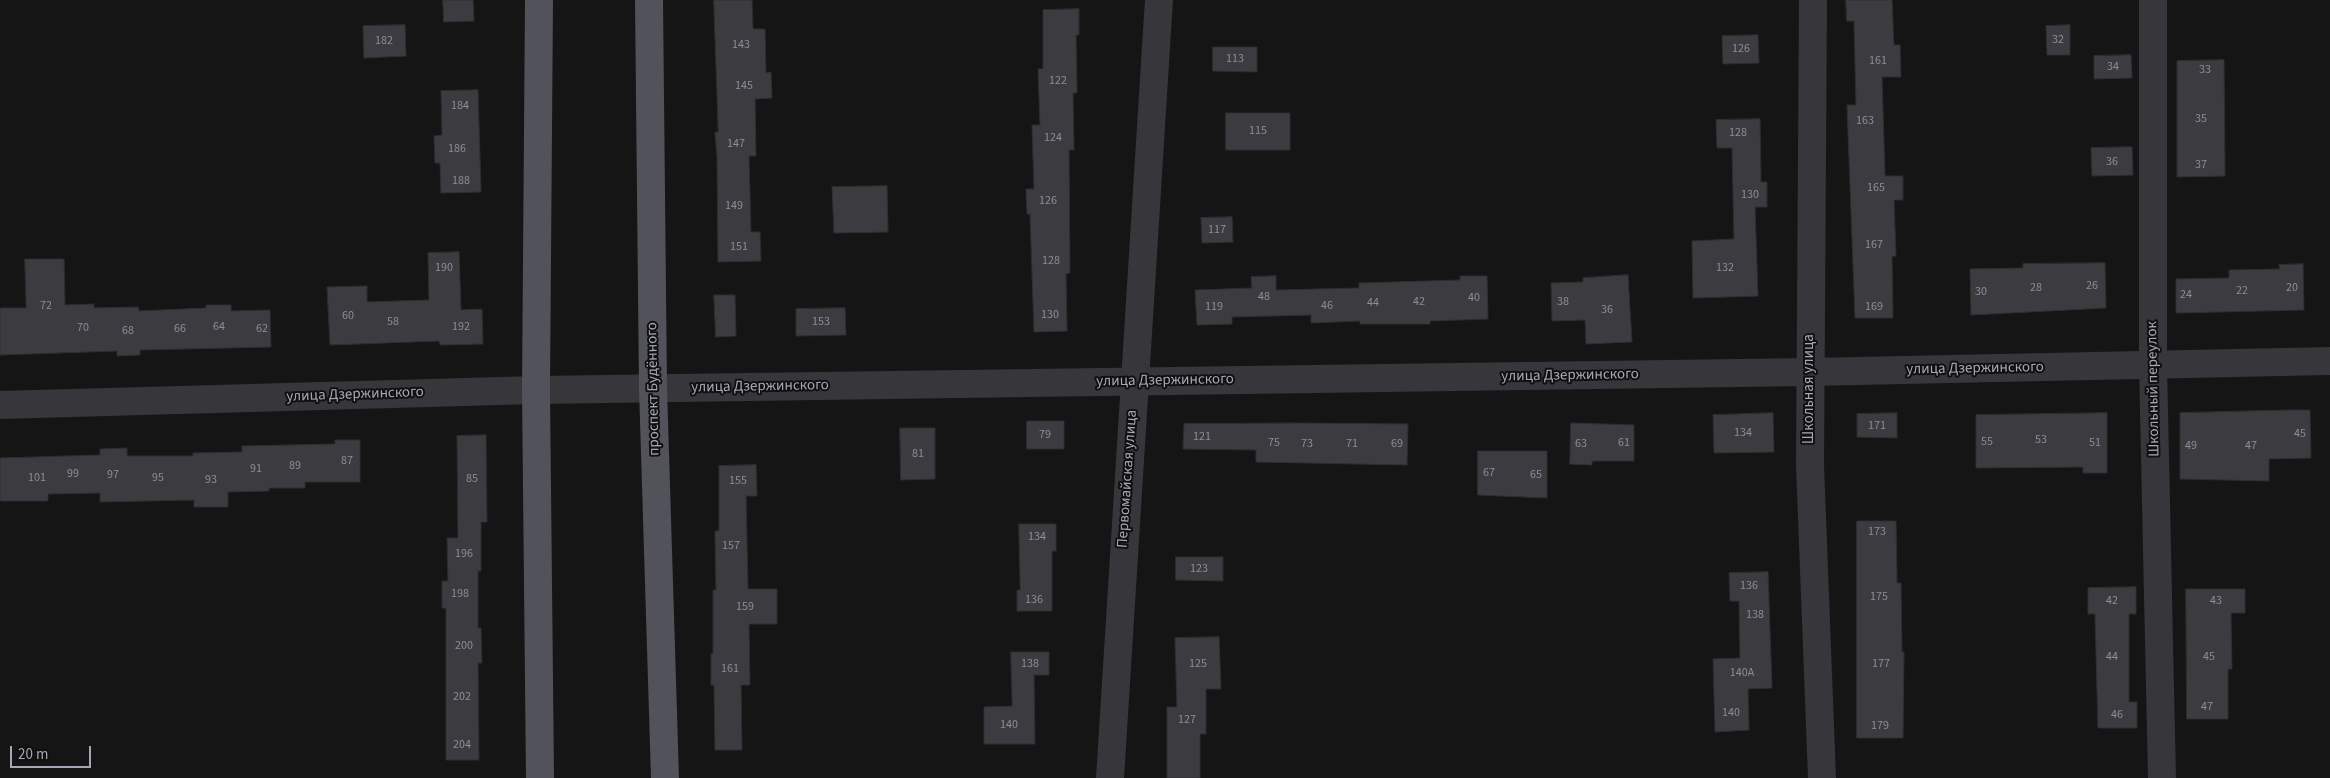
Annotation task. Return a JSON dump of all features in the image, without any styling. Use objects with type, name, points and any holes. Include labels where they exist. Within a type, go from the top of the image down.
[{"type":"main road","points":[[539,0],[536,390],[540,778]]},
{"type":"main road","name":"проспект Будённого","points":[[649,0],[653,388],[665,778]]},
{"type":"street","name":"Первомайская улица","points":[[1110,778],[1159,0]]},
{"type":"street","name":"Школьная улица","points":[[1813,0],[1809,372],[1810,465],[1822,778]]},
{"type":"street","name":"Школьный переулок","points":[[2153,0],[2153,365],[2162,778]]},
{"type":"street","name":"улица Дзержинского","points":[[0,405],[536,390],[1809,372],[2330,361]]},
{"type":"building","points":[[443,0],[473,0],[474,21],[444,22]]},
{"type":"building","points":[[714,0],[752,0],[753,29],[765,29],[766,73],[771,72],[772,98],[755,99],[756,156],[749,156],[751,232],[760,232],[761,261],[718,262],[715,132],[718,132]]},
{"type":"building","points":[[1846,0],[1892,0],[1894,45],[1900,45],[1901,77],[1882,77],[1885,176],[1903,176],[1903,200],[1894,200],[1896,256],[1892,256],[1893,318],[1855,318],[1847,105],[1856,105],[1854,21],[1847,21]]},
{"type":"building","points":[[1079,9],[1079,35],[1076,35],[1077,93],[1073,93],[1074,150],[1069,150],[1070,273],[1066,274],[1067,331],[1034,332],[1030,214],[1027,214],[1026,189],[1034,189],[1032,125],[1040,125],[1038,69],[1043,69],[1043,10]]},
{"type":"building","points":[[405,25],[406,56],[364,58],[363,26]]},
{"type":"building","points":[[2070,25],[2070,55],[2047,55],[2046,26]]},
{"type":"building","points":[[1758,35],[1759,63],[1723,64],[1722,36]]},
{"type":"building","points":[[1213,47],[1257,47],[1257,72],[1213,71]]},
{"type":"building","points":[[2131,55],[2132,78],[2094,79],[2094,56]]},
{"type":"building","points":[[2224,60],[2225,176],[2177,177],[2177,61]]},
{"type":"building","points":[[478,90],[481,192],[441,193],[440,163],[435,163],[434,136],[442,135],[441,91]]},
{"type":"building","points":[[1226,113],[1290,113],[1290,150],[1226,150]]},
{"type":"building","points":[[1760,119],[1761,182],[1767,182],[1767,207],[1755,207],[1758,296],[1693,298],[1692,241],[1734,239],[1732,148],[1717,148],[1716,120]]},
{"type":"building","points":[[2132,147],[2133,175],[2092,176],[2091,148]]},
{"type":"building","points":[[887,186],[888,232],[834,233],[832,187]]},
{"type":"building","points":[[1232,217],[1233,242],[1202,243],[1201,218]]},
{"type":"building","points":[[459,252],[461,310],[482,309],[483,344],[440,345],[439,341],[330,345],[327,287],[367,286],[367,302],[429,300],[428,253]]},
{"type":"building","points":[[25,259],[64,259],[65,305],[94,304],[94,308],[138,307],[139,311],[206,308],[206,305],[231,305],[231,311],[270,310],[271,347],[140,350],[140,355],[117,356],[117,351],[0,355],[0,308],[26,308]]},
{"type":"building","points":[[2105,263],[2106,308],[1971,315],[1970,269],[2023,268],[2023,264]]},
{"type":"building","points":[[2303,264],[2304,310],[2176,313],[2176,279],[2229,278],[2229,270],[2280,269],[2279,265]]},
{"type":"building","points":[[1628,275],[1632,342],[1586,344],[1585,320],[1552,321],[1551,283],[1583,282],[1583,278]]},
{"type":"building","points":[[1276,276],[1276,290],[1359,288],[1359,283],[1460,280],[1460,276],[1487,276],[1488,319],[1430,321],[1430,324],[1360,324],[1360,321],[1311,323],[1311,315],[1232,317],[1232,324],[1197,325],[1195,290],[1252,288],[1251,277]]},
{"type":"building","points":[[714,295],[735,295],[736,336],[716,337]]},
{"type":"building","points":[[845,308],[846,335],[796,336],[796,309]]},
{"type":"building","points":[[2310,410],[2311,458],[2269,459],[2269,481],[2180,479],[2180,413]]},
{"type":"building","points":[[1773,413],[1774,452],[1714,453],[1713,415]]},
{"type":"building","points":[[1897,413],[1897,438],[1857,437],[1857,414]]},
{"type":"building","points":[[2107,413],[2107,473],[2083,473],[2083,467],[1976,468],[1976,415]]},
{"type":"building","points":[[1027,421],[1064,421],[1064,449],[1027,449]]},
{"type":"building","points":[[1571,423],[1634,425],[1634,461],[1592,461],[1592,465],[1570,464]]},
{"type":"building","points":[[1184,424],[1408,424],[1407,465],[1256,462],[1256,450],[1183,449]]},
{"type":"building","points":[[900,428],[935,428],[935,479],[901,480]]},
{"type":"building","points":[[486,435],[487,522],[481,522],[481,571],[478,571],[478,628],[481,628],[482,663],[478,663],[479,760],[446,760],[446,608],[442,608],[442,581],[448,581],[447,538],[458,538],[457,436]]},
{"type":"building","points":[[335,440],[360,440],[360,482],[305,482],[305,488],[269,488],[269,491],[228,492],[228,507],[194,507],[194,500],[100,502],[100,493],[48,494],[48,501],[0,501],[0,458],[100,455],[100,449],[127,448],[127,456],[193,456],[193,453],[242,452],[242,446],[335,444]]},
{"type":"building","points":[[1478,451],[1547,451],[1547,498],[1478,495]]},
{"type":"building","points":[[756,465],[757,496],[746,496],[748,589],[777,589],[777,624],[749,624],[750,685],[741,685],[742,750],[715,750],[714,685],[711,685],[711,654],[713,654],[713,590],[716,590],[715,531],[719,531],[719,466]]},
{"type":"building","points":[[1857,521],[1896,521],[1897,583],[1901,583],[1902,652],[1904,652],[1903,738],[1857,738]]},
{"type":"building","points":[[1019,524],[1056,524],[1056,551],[1052,551],[1052,611],[1017,611],[1017,590],[1020,590]]},
{"type":"building","points":[[1176,557],[1223,557],[1223,581],[1176,580]]},
{"type":"building","points":[[1768,572],[1772,688],[1748,689],[1749,730],[1715,732],[1713,659],[1740,658],[1739,601],[1730,601],[1729,573]]},
{"type":"building","points":[[2136,587],[2136,614],[2129,614],[2129,702],[2137,702],[2137,728],[2098,728],[2095,614],[2088,614],[2088,588]]},
{"type":"building","points":[[2186,589],[2245,589],[2245,613],[2231,613],[2232,669],[2228,669],[2228,719],[2187,719]]},
{"type":"building","points":[[1219,637],[1221,689],[1206,689],[1206,734],[1200,734],[1200,778],[1167,778],[1167,707],[1177,707],[1175,638]]},
{"type":"building","points":[[1011,652],[1049,652],[1049,675],[1034,675],[1035,744],[984,744],[984,707],[1012,706]]}]
